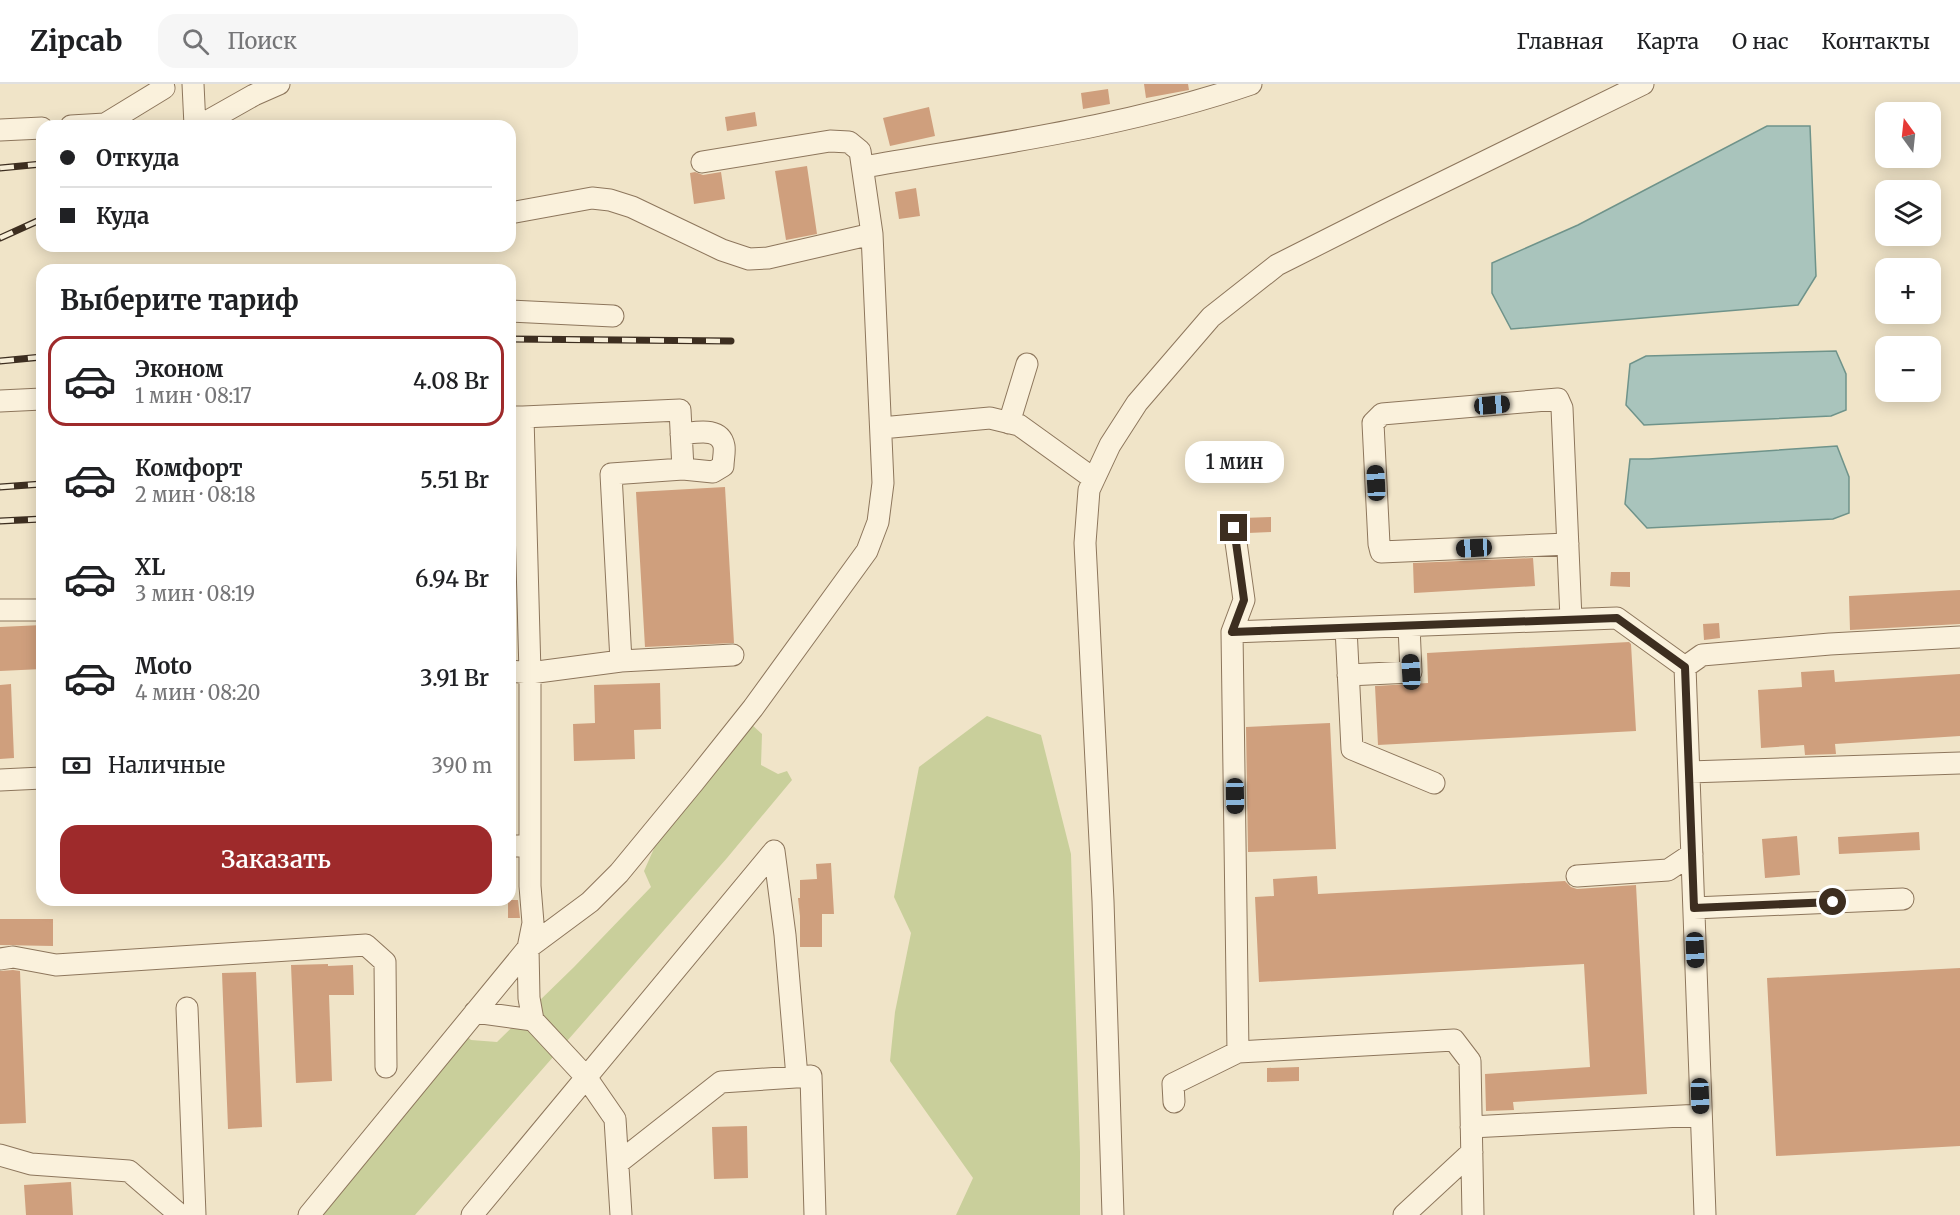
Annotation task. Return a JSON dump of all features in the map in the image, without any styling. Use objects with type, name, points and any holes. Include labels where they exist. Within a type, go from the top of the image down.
[{"type":"lane","points":[[112,120],[164,88],[163,84]]},
{"type":"lane","points":[[193,84],[196,120]]},
{"type":"lane","points":[[208,120],[279,84]]},
{"type":"lane","points":[[864,167],[1137,117],[1202,101],[1251,84]]},
{"type":"lane","points":[[1113,1215],[1103,901],[1085,543],[1089,490],[1094,479],[1110,445],[1137,403],[1211,317],[1277,265],[1643,84]]},
{"type":"lane","points":[[0,130],[36,128]]},
{"type":"lane","points":[[309,1215],[528,948],[590,902],[619,873],[694,782],[753,708],[867,551],[878,522],[884,483],[872,234],[860,151],[849,142],[830,141],[702,162]]},
{"type":"lane","points":[[516,212],[592,198],[610,200],[632,207],[722,250],[749,259],[768,258],[872,234]]},
{"type":"lane","points":[[516,311],[613,316]]},
{"type":"lane","points":[[1009,423],[1027,364]]},
{"type":"lane","points":[[0,401],[36,399]]},
{"type":"lane","points":[[1568,544],[1381,552],[1372,423],[1382,414],[1558,399],[1562,408],[1567,513],[1571,620]]},
{"type":"lane","points":[[618,1212],[615,1119],[586,1077],[533,1020],[529,998],[528,948],[533,923],[520,846],[516,417],[680,410],[683,469]]},
{"type":"lane","points":[[881,428],[990,418],[1019,425],[1094,479]]},
{"type":"lane","points":[[621,662],[610,474],[683,469],[713,472],[723,466],[724,445],[719,436],[710,432],[681,434]]},
{"type":"lane","points":[[1234,528],[1244,600],[1232,632],[1238,1052]]},
{"type":"lane","points":[[0,610],[36,610]]},
{"type":"lane","points":[[1232,632],[1617,618],[1685,667]]},
{"type":"lane","points":[[1348,675],[1411,672],[1409,626]]},
{"type":"lane","points":[[1346,628],[1352,749],[1434,783]]},
{"type":"lane","points":[[1685,667],[1701,655],[1830,644],[1960,637]]},
{"type":"lane","points":[[520,672],[621,662],[733,655]]},
{"type":"lane","points":[[1685,667],[1705,1215]]},
{"type":"lane","points":[[1689,771],[1960,763]]},
{"type":"lane","points":[[0,780],[36,778]]},
{"type":"lane","points":[[472,1215],[774,851],[785,935],[797,1077]]},
{"type":"lane","points":[[1577,876],[1668,870],[1692,854]]},
{"type":"lane","points":[[1694,908],[1903,899]]},
{"type":"lane","points":[[0,959],[13,957],[56,964],[366,945],[385,962],[386,1067]]},
{"type":"lane","points":[[187,1008],[195,1215]]},
{"type":"lane","points":[[475,1012],[533,1020]]},
{"type":"lane","points":[[1174,1102],[1173,1084],[1238,1052],[1454,1040],[1470,1060],[1473,1215]]},
{"type":"lane","points":[[618,1163],[721,1082],[811,1076],[815,1215]]},
{"type":"lane","points":[[1471,1127],[1701,1115]]},
{"type":"lane","points":[[1404,1215],[1472,1152]]},
{"type":"lane","points":[[0,1155],[31,1164],[129,1171],[180,1215]]},
{"type":"green space","points":[[987,716],[1041,735],[1071,854],[1080,1215],[956,1215],[973,1178],[890,1061],[895,1012],[911,933],[894,897],[919,767]]},
{"type":"green space","points":[[751,724],[762,734],[761,765],[778,774],[787,771],[792,780],[727,858],[415,1215],[297,1215],[453,1023],[471,1040],[497,1042],[651,887],[644,871],[664,826]]},
{"type":"water","points":[[1767,126],[1810,126],[1816,276],[1798,305],[1511,329],[1492,293],[1492,263],[1578,225]]},
{"type":"water","points":[[1836,351],[1846,374],[1846,410],[1831,416],[1644,425],[1626,405],[1630,364],[1646,356]]},
{"type":"water","points":[[1837,446],[1849,477],[1849,513],[1833,519],[1647,528],[1625,504],[1630,459]]},
{"type":"building","points":[[1144,84],[1188,84],[1189,90],[1146,98]]},
{"type":"building","points":[[1108,89],[1110,104],[1083,109],[1081,93]]},
{"type":"building","points":[[929,107],[935,136],[890,146],[883,118]]},
{"type":"building","points":[[755,112],[757,126],[727,131],[725,117]]},
{"type":"building","points":[[807,166],[817,234],[786,240],[775,171]]},
{"type":"building","points":[[721,172],[725,199],[694,204],[690,173],[703,175]]},
{"type":"building","points":[[916,188],[920,216],[899,219],[895,192]]},
{"type":"building","points":[[725,487],[734,643],[645,647],[636,492]]},
{"type":"building","points":[[1271,517],[1271,532],[1248,533],[1242,518]]},
{"type":"building","points":[[1533,558],[1535,586],[1414,593],[1413,563]]},
{"type":"building","points":[[1611,572],[1630,572],[1630,587],[1610,586]]},
{"type":"building","points":[[1960,590],[1960,624],[1850,630],[1849,596]]},
{"type":"building","points":[[1719,623],[1720,638],[1704,640],[1703,624]]},
{"type":"building","points":[[36,625],[36,669],[0,671],[0,627]]},
{"type":"building","points":[[1629,642],[1631,644],[1636,731],[1378,745],[1375,686],[1428,683],[1427,653]]},
{"type":"building","points":[[1834,670],[1835,682],[1960,674],[1960,736],[1835,744],[1836,754],[1805,755],[1804,745],[1761,748],[1758,690],[1802,687],[1801,672]]},
{"type":"building","points":[[660,683],[661,729],[634,730],[635,759],[574,761],[573,724],[595,723],[594,685]]},
{"type":"building","points":[[11,684],[14,758],[0,759],[0,685]]},
{"type":"building","points":[[1330,723],[1336,849],[1248,852],[1246,727]]},
{"type":"building","points":[[1919,832],[1920,850],[1839,854],[1838,837]]},
{"type":"building","points":[[1797,836],[1800,875],[1765,878],[1762,839]]},
{"type":"building","points":[[831,863],[834,914],[822,914],[822,947],[800,947],[798,898],[800,898],[800,880],[817,879],[816,864]]},
{"type":"building","points":[[1317,876],[1318,894],[1565,881],[1577,889],[1636,885],[1647,1094],[1513,1102],[1514,1110],[1486,1111],[1485,1074],[1590,1067],[1584,964],[1259,982],[1255,897],[1274,896],[1273,879]]},
{"type":"building","points":[[516,900],[518,900],[520,918],[508,918],[508,906],[516,906]]},
{"type":"building","points":[[0,919],[53,919],[53,946],[0,945]]},
{"type":"building","points":[[328,964],[328,966],[353,965],[354,995],[329,995],[332,1081],[296,1083],[291,965]]},
{"type":"building","points":[[1960,968],[1960,1146],[1776,1156],[1767,978]]},
{"type":"building","points":[[0,971],[20,971],[26,1123],[0,1124]]},
{"type":"building","points":[[256,972],[262,1127],[228,1129],[222,973]]},
{"type":"building","points":[[1299,1067],[1299,1081],[1267,1082],[1267,1068]]},
{"type":"building","points":[[747,1126],[748,1178],[714,1179],[712,1127]]},
{"type":"building","points":[[71,1182],[73,1215],[26,1215],[24,1185]]},
{"type":"railway","points":[[0,168],[36,165]]},
{"type":"railway","points":[[0,238],[36,222]]},
{"type":"railway","points":[[516,339],[731,341]]},
{"type":"railway","points":[[0,361],[36,358]]},
{"type":"railway","points":[[0,487],[36,484]]},
{"type":"railway","points":[[0,521],[36,519]]},
{"type":"route","points":[[1234,528],[1244,600],[1232,632],[1617,618],[1685,667],[1694,908],[1833,902]]}]
